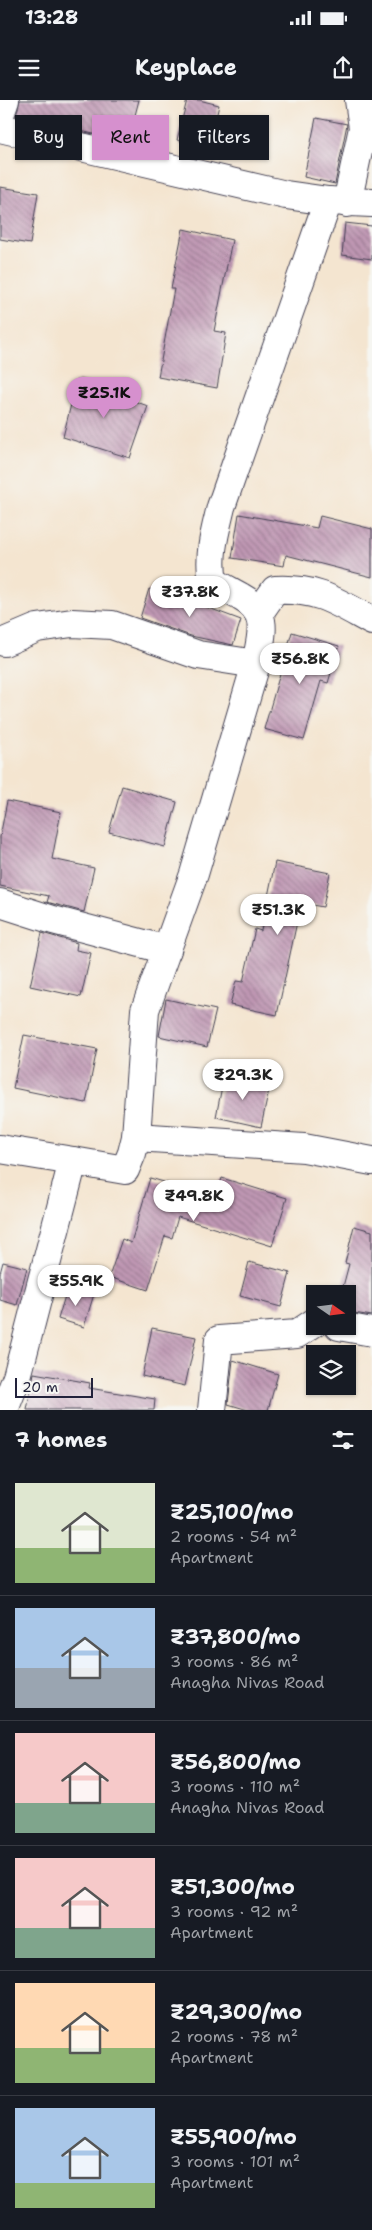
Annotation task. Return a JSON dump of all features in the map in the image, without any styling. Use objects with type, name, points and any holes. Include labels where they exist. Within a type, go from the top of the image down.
[{"type":"street","points":[[0,115],[5,100]]},
{"type":"street","points":[[0,1149],[125,1170],[132,1153],[136,1136],[145,1010],[194,874],[256,664],[263,629],[259,613],[253,605],[214,581],[210,563],[220,506],[349,202],[363,128],[359,100]]},
{"type":"street","points":[[0,128],[286,196],[349,202]]},
{"type":"street","points":[[259,613],[275,590],[292,590],[321,594],[372,620]]},
{"type":"street","points":[[4,642],[37,628],[72,623],[112,625],[198,655],[256,664]]},
{"type":"street","points":[[0,903],[53,920],[167,950]]},
{"type":"street","points":[[136,1136],[304,1148],[372,1161]]},
{"type":"street","points":[[4,1410],[17,1377],[73,1161]]},
{"type":"street","points":[[212,1410],[219,1340],[297,1334],[306,1328]]},
{"type":"street","points":[[356,1329],[372,1332]]},
{"type":"building","points":[[20,100],[139,100],[135,115],[92,115],[92,134],[82,131],[82,115],[16,115]]},
{"type":"building","points":[[187,100],[199,100],[219,105],[217,115],[183,115]]},
{"type":"building","points":[[316,118],[347,124],[335,184],[304,177]]},
{"type":"building","points":[[0,187],[38,193],[30,244],[0,239]]},
{"type":"building","points":[[345,223],[372,226],[372,259],[342,255]]},
{"type":"building","points":[[183,229],[232,240],[214,331],[226,333],[217,388],[158,377],[174,289],[171,289]]},
{"type":"building","points":[[77,380],[106,387],[105,391],[148,406],[130,458],[63,437]]},
{"type":"building","points":[[239,514],[317,528],[320,516],[372,529],[372,577],[286,555],[284,566],[232,558]]},
{"type":"building","points":[[149,589],[190,601],[241,620],[233,645],[191,636],[140,618]]},
{"type":"building","points":[[292,632],[339,646],[328,683],[321,681],[304,740],[264,729]]},
{"type":"building","points":[[122,786],[177,802],[165,847],[109,832]]},
{"type":"building","points":[[7,801],[61,812],[52,859],[94,868],[84,912],[47,902],[49,896],[0,886],[0,837]]},
{"type":"building","points":[[275,862],[330,873],[323,907],[301,903],[277,1015],[230,1005],[236,981],[243,982],[255,929],[261,931]]},
{"type":"building","points":[[42,933],[77,943],[76,950],[91,953],[81,997],[30,986]]},
{"type":"building","points":[[166,999],[216,1010],[207,1047],[159,1036]]},
{"type":"building","points":[[24,1035],[97,1049],[86,1103],[13,1088]]},
{"type":"building","points":[[224,1076],[270,1085],[261,1127],[216,1117]]},
{"type":"building","points":[[150,1178],[216,1197],[222,1178],[287,1198],[272,1246],[178,1217],[172,1238],[165,1236],[148,1290],[109,1277],[122,1239],[131,1243]]},
{"type":"building","points":[[354,1226],[372,1231],[372,1316],[356,1313],[356,1285],[343,1285],[349,1264],[345,1263]]},
{"type":"building","points":[[3,1262],[27,1268],[17,1305],[0,1300],[0,1273]]},
{"type":"building","points":[[249,1262],[290,1273],[281,1307],[240,1296]]},
{"type":"building","points":[[68,1286],[94,1294],[84,1327],[58,1319]]},
{"type":"building","points":[[152,1328],[196,1337],[185,1386],[142,1376]]},
{"type":"building","points":[[233,1360],[278,1374],[268,1410],[248,1410],[228,1404]]},
{"type":"building","points":[[34,1373],[90,1383],[89,1388],[155,1399],[154,1410],[27,1410]]}]
